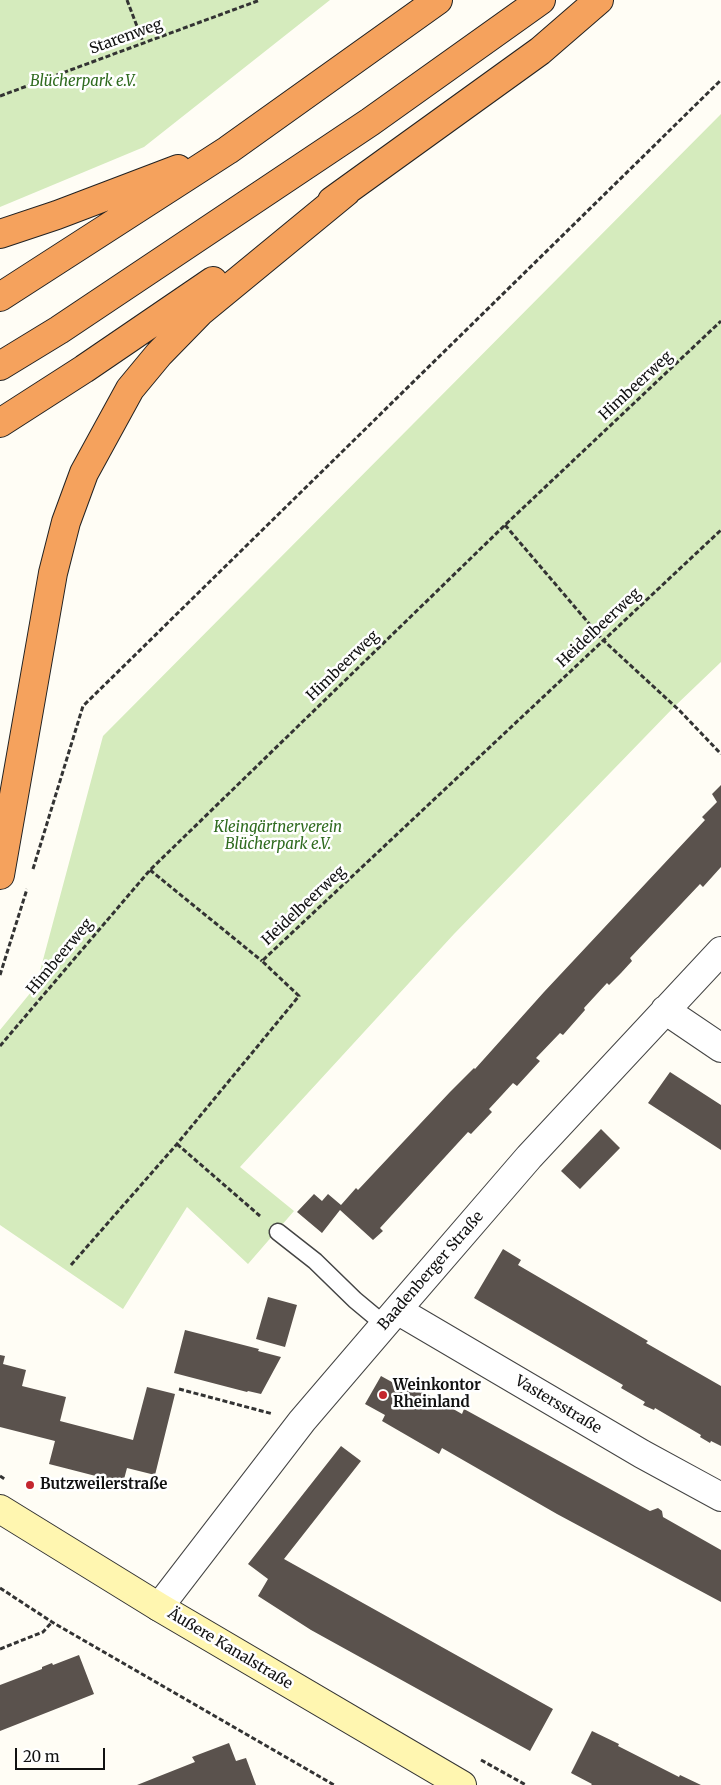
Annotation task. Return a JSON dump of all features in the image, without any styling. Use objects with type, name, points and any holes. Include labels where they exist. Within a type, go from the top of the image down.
[{"type":"highway","points":[[0,297],[228,150],[438,0]]},
{"type":"highway","points":[[0,366],[59,330],[370,122],[541,0]]},
{"type":"highway","points":[[0,423],[84,369],[346,192],[540,51],[599,0]]},
{"type":"highway","points":[[0,234],[58,215],[228,150]]},
{"type":"highway","points":[[0,875],[53,573],[66,522],[84,473],[130,389],[159,354],[200,312],[346,192]]},
{"type":"main road","name":"Äußere Kanalstraße","points":[[0,1509],[159,1607],[462,1785]]},
{"type":"street","name":"Baadenberger Straße","points":[[159,1607],[302,1421],[391,1317],[529,1157],[721,952]]},
{"type":"street","points":[[666,1010],[721,1048]]},
{"type":"street","name":"Vastersstraße","points":[[391,1317],[721,1497]]},
{"type":"lane","points":[[278,1232],[315,1261],[355,1300],[391,1317]]},
{"type":"path","points":[[127,0],[143,42]]},
{"type":"path","name":"Starenweg","points":[[0,96],[260,0]]},
{"type":"path","points":[[32,874],[83,706],[721,80]]},
{"type":"path","name":"Himbeerweg","points":[[0,1046],[150,870],[505,525],[721,321]]},
{"type":"path","points":[[505,525],[603,640],[680,712],[721,754]]},
{"type":"path","name":"Heidelbeerweg","points":[[71,1265],[177,1144],[299,996],[262,961],[721,530]]},
{"type":"path","points":[[150,870],[262,961]]},
{"type":"path","points":[[0,975],[29,883]]},
{"type":"path","points":[[177,1144],[278,1232]]},
{"type":"path","points":[[179,1390],[302,1421]]},
{"type":"path","points":[[0,1588],[52,1622],[334,1785]]},
{"type":"path","points":[[0,1649],[43,1632],[52,1622]]},
{"type":"green space","name":"Blücherpark e.V.","points":[[0,0],[330,0],[144,147],[0,207]]},
{"type":"green space","name":"Kleingärtnerverein Blücherpark e.V.","points":[[721,114],[721,662],[675,706],[454,934],[240,1167],[294,1211],[248,1264],[187,1207],[123,1309],[0,1225],[0,1030],[36,986],[103,736]]},
{"type":"building","points":[[721,785],[721,867],[703,887],[700,884],[630,958],[632,961],[609,985],[607,983],[563,1035],[560,1033],[536,1058],[540,1061],[517,1086],[513,1083],[489,1109],[492,1112],[471,1134],[468,1132],[380,1228],[383,1231],[373,1240],[340,1210],[322,1233],[297,1212],[314,1194],[322,1201],[328,1194],[341,1205],[356,1188],[358,1190],[450,1092],[475,1069],[544,992],[705,820],[702,817],[717,802],[712,794]]},
{"type":"building","points":[[670,1072],[721,1105],[721,1150],[648,1103]]},
{"type":"building","points":[[601,1129],[620,1148],[580,1189],[561,1171]]},
{"type":"building","points":[[503,1249],[521,1260],[518,1265],[721,1386],[721,1446],[711,1441],[710,1443],[700,1437],[701,1435],[655,1408],[654,1410],[643,1405],[645,1402],[621,1388],[623,1385],[474,1298]]},
{"type":"building","points":[[268,1297],[297,1305],[285,1347],[256,1339]]},
{"type":"building","points":[[185,1330],[259,1349],[258,1351],[281,1357],[261,1394],[174,1373]]},
{"type":"building","points":[[0,1355],[5,1356],[3,1364],[26,1370],[22,1386],[66,1397],[60,1421],[133,1440],[147,1387],[175,1394],[155,1475],[127,1468],[123,1483],[49,1464],[55,1441],[0,1427]]},
{"type":"building","points":[[381,1376],[401,1387],[404,1381],[462,1414],[464,1409],[650,1511],[658,1508],[662,1511],[663,1517],[721,1550],[721,1602],[557,1514],[442,1448],[439,1454],[382,1421],[385,1415],[365,1404]]},
{"type":"building","points":[[341,1446],[361,1461],[284,1559],[553,1709],[530,1751],[311,1630],[258,1596],[268,1579],[248,1564]]},
{"type":"building","points":[[79,1655],[94,1694],[0,1731],[0,1685],[42,1669],[42,1667],[52,1663],[53,1665]]},
{"type":"building","points":[[592,1731],[679,1777],[680,1775],[701,1785],[591,1785],[571,1773]]},
{"type":"building","points":[[229,1743],[236,1761],[246,1758],[256,1785],[137,1785],[195,1762],[192,1757]]},
{"type":"place","name":"Weinkontor Rheinland","points":[[383,1395]]},
{"type":"place","name":"Butzweilerstraße","points":[[30,1485]]}]
